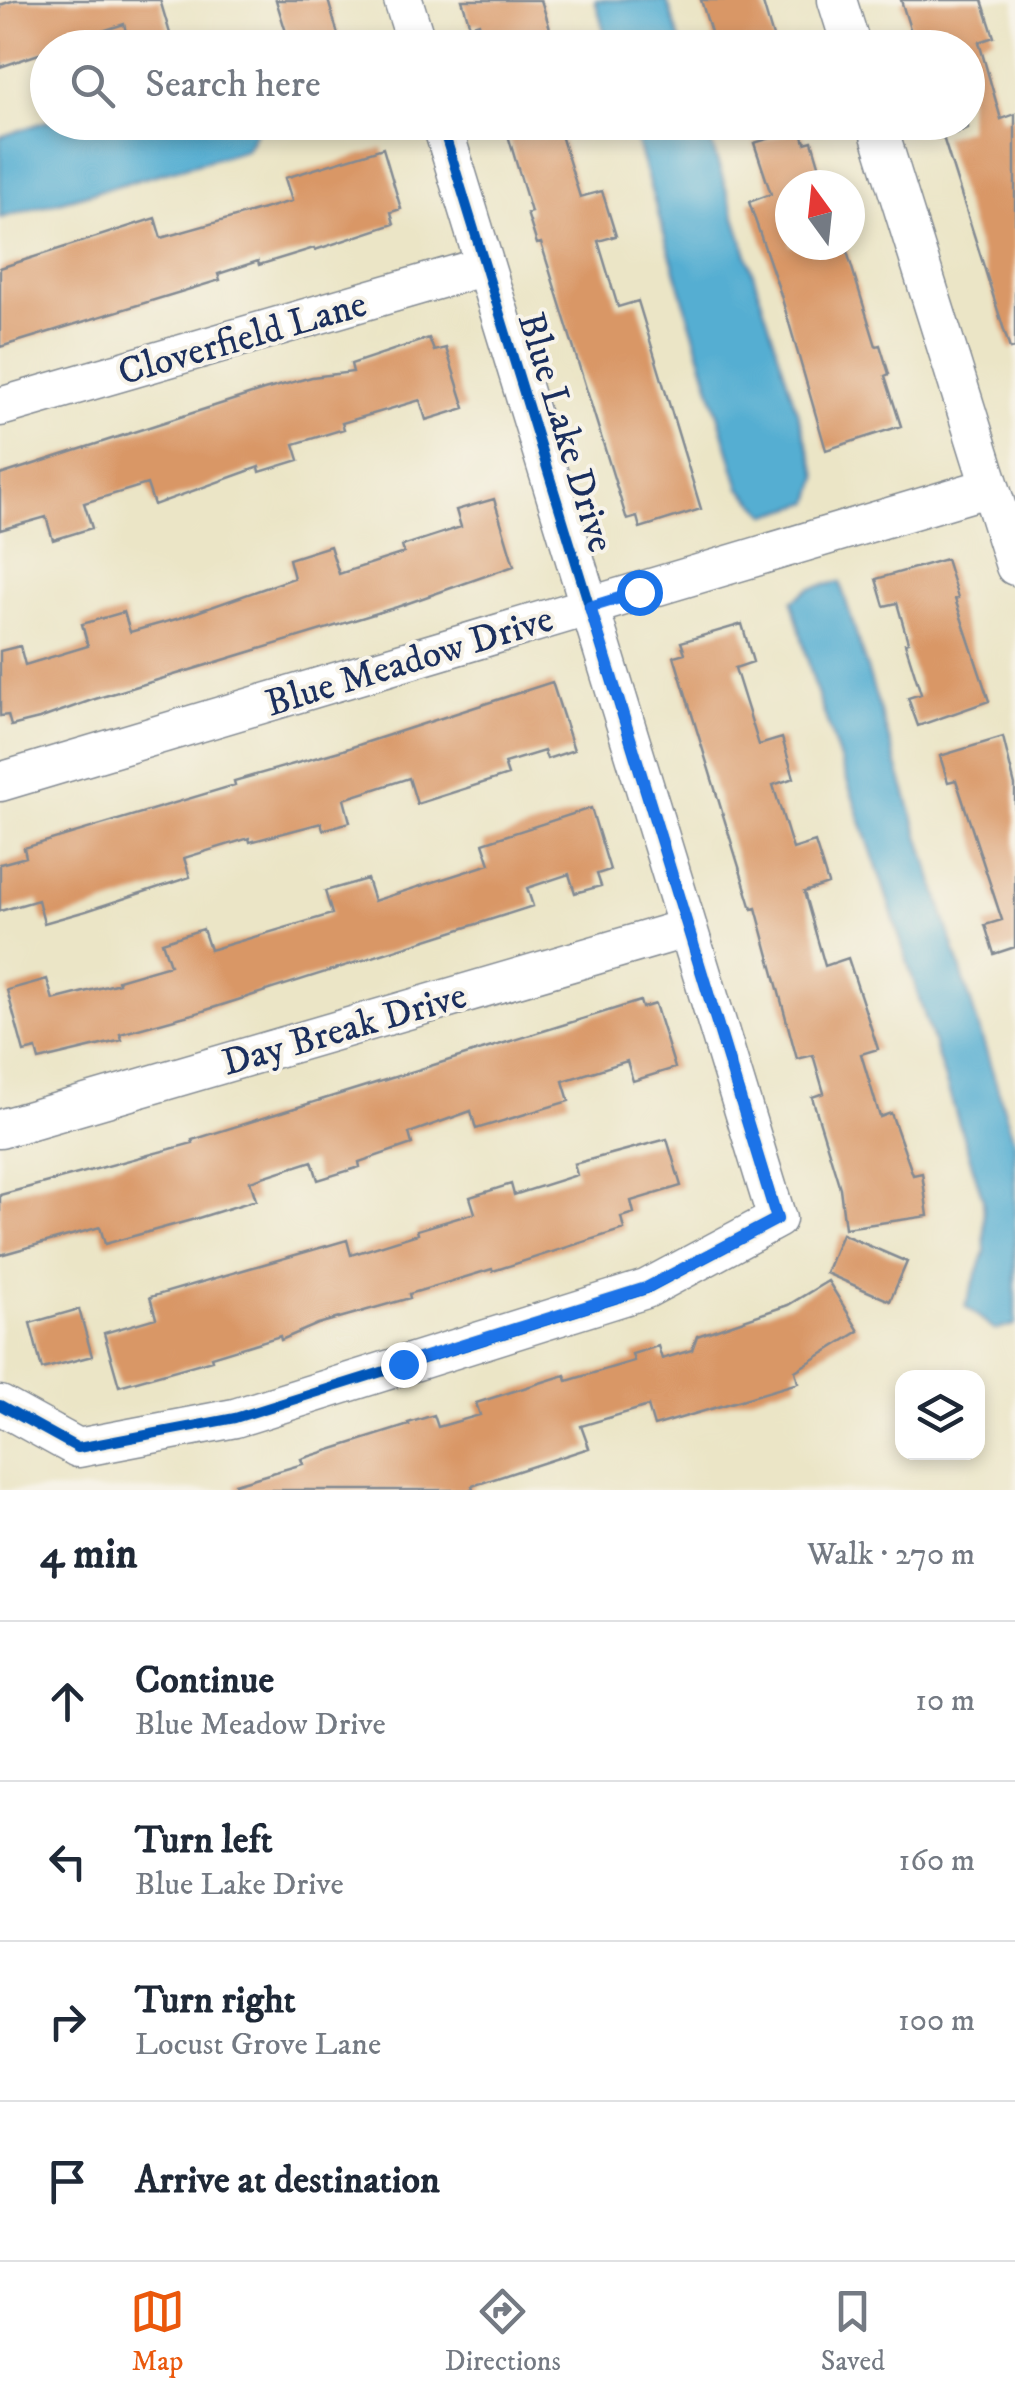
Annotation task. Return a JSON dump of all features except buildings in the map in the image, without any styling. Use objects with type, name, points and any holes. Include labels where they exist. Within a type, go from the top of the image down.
[{"type":"street","points":[[403,0],[412,30]]},
{"type":"street","points":[[837,0],[846,30]]},
{"type":"street","name":"Blue Lake Drive","points":[[1,1407],[78,1448],[235,1418],[646,1288],[777,1219],[446,140]]},
{"type":"street","points":[[882,140],[1015,566]]},
{"type":"street","name":"Cloverfield Lane","points":[[0,408],[485,266]]},
{"type":"street","name":"Blue Meadow Drive","points":[[0,782],[990,487]]},
{"type":"street","name":"Day Break Drive","points":[[0,1129],[688,928]]},
{"type":"water","points":[[595,0],[667,0],[677,30],[604,30]]},
{"type":"water","points":[[30,127],[30,140],[252,140],[246,150],[0,218],[0,137]]},
{"type":"water","points":[[636,140],[710,140],[818,477],[811,502],[768,515],[740,488]]},
{"type":"water","points":[[840,582],[1015,1144],[1015,1325],[995,1330],[965,1306],[985,1252],[983,1199],[815,687],[792,601],[810,588]]},
{"type":"cycle path","points":[[0,1405],[78,1448],[235,1418],[646,1289],[777,1219],[447,140]]},
{"type":"route","points":[[403,1364],[646,1288],[777,1219],[590,607],[639,592]]}]
